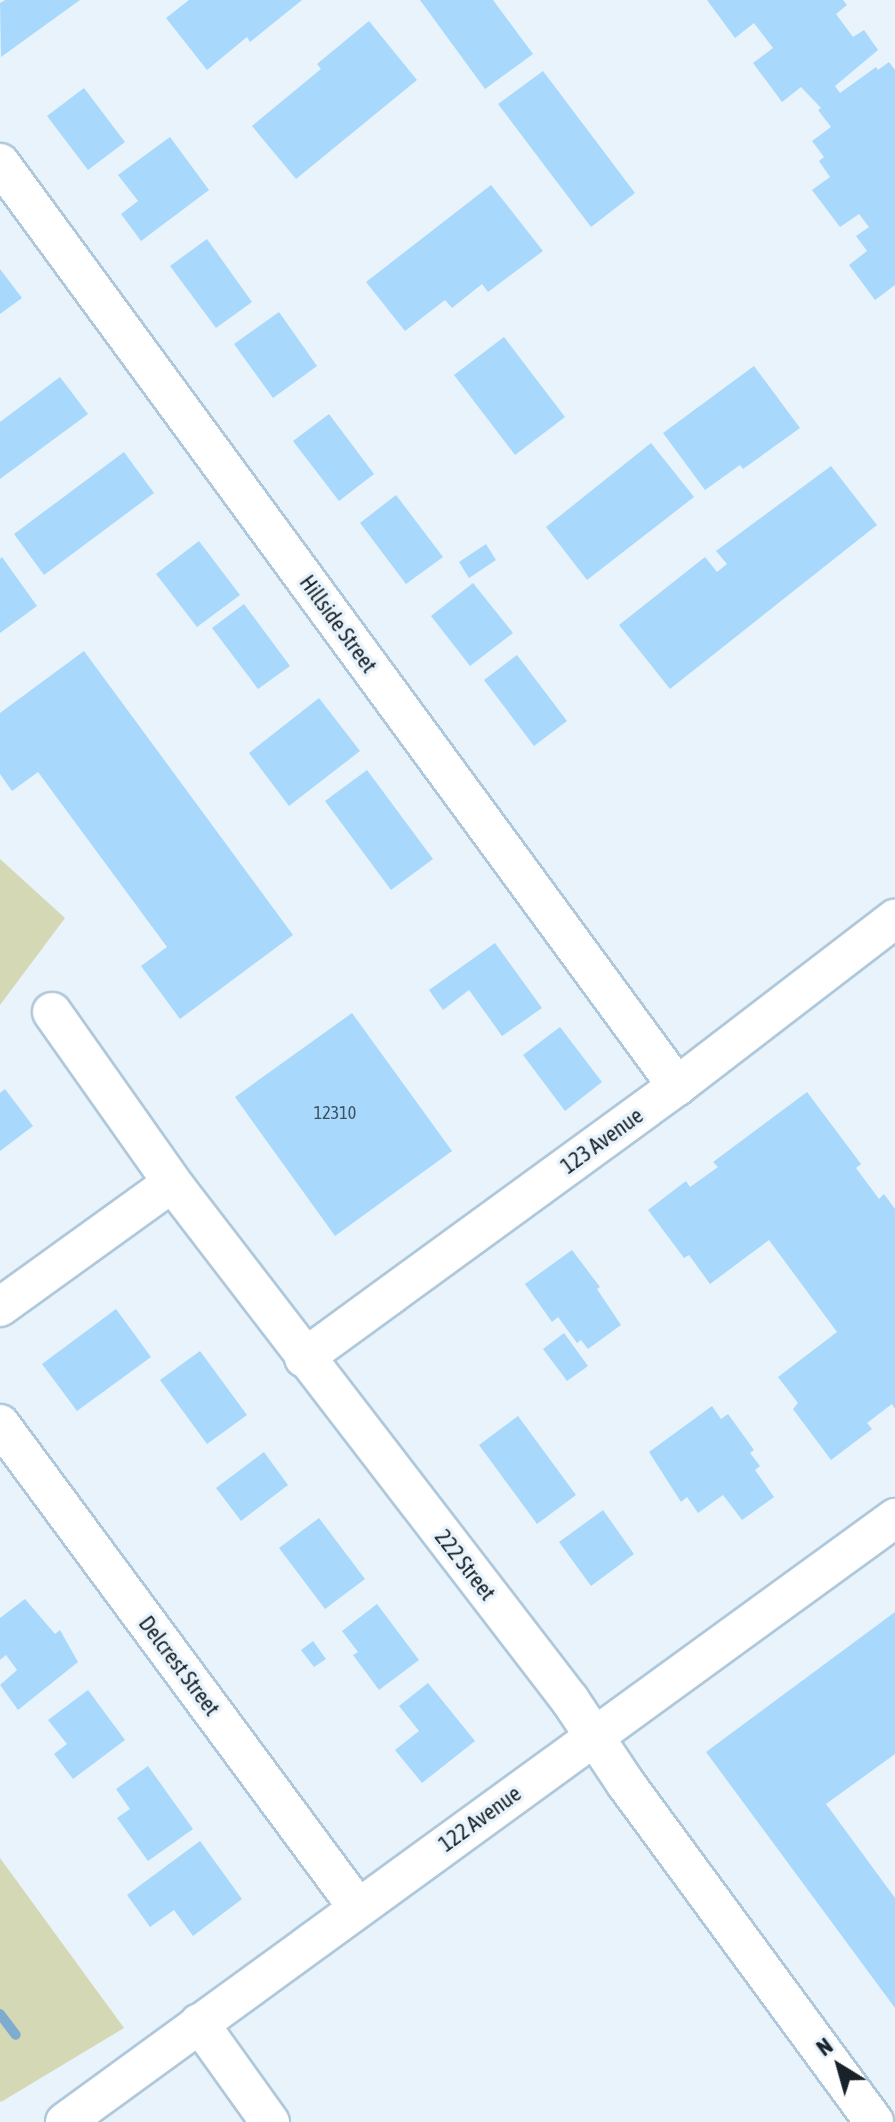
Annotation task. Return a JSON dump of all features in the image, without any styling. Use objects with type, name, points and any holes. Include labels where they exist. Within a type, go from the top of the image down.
[{"type":"street","name":"Hillside Street","points":[[0,163],[677,1086]]},
{"type":"street","name":"123 Avenue","points":[[304,1358],[677,1086],[895,919]]},
{"type":"street","name":"222 Street","points":[[52,1012],[172,1183],[570,1700],[874,2122]]},
{"type":"street","points":[[0,1307],[172,1183]]},
{"type":"street","name":"Delcrest Street","points":[[0,1424],[358,1908]]},
{"type":"street","name":"122 Avenue","points":[[65,2122],[895,1518]]},
{"type":"street","points":[[199,2023],[270,2122]]},
{"type":"green space","points":[[0,859],[65,918],[0,1005]]},
{"type":"green space","points":[[0,1858],[124,2028],[1,2102],[0,2101]]},
{"type":"building","points":[[5,0],[80,0],[1,57],[0,3]]},
{"type":"building","points":[[189,0],[302,0],[250,42],[247,37],[207,70],[166,18]]},
{"type":"building","points":[[420,0],[493,0],[533,54],[485,89]]},
{"type":"building","points":[[707,0],[843,0],[847,5],[836,14],[853,37],[864,30],[878,50],[835,86],[840,93],[876,67],[878,70],[889,62],[895,70],[895,285],[875,300],[849,265],[867,251],[856,236],[869,227],[859,214],[840,227],[812,190],[830,177],[819,161],[824,157],[812,141],[831,127],[818,110],[821,108],[801,87],[782,102],[753,63],[773,48],[754,23],[735,38]]},
{"type":"building","points":[[369,21],[417,80],[296,179],[252,126],[321,69],[317,64]]},
{"type":"building","points":[[543,71],[635,193],[591,227],[498,104]]},
{"type":"building","points":[[84,88],[125,142],[88,170],[47,116]]},
{"type":"building","points":[[170,137],[209,190],[141,241],[121,214],[138,201],[118,175]]},
{"type":"building","points":[[491,185],[543,251],[488,292],[482,284],[452,308],[445,300],[405,331],[366,282]]},
{"type":"building","points":[[207,239],[252,302],[216,328],[170,266]]},
{"type":"building","points":[[0,269],[22,298],[0,314]]},
{"type":"building","points":[[279,312],[317,366],[273,398],[234,344]]},
{"type":"building","points":[[504,337],[565,417],[515,455],[454,375]]},
{"type":"building","points":[[754,366],[800,428],[743,469],[740,465],[705,490],[663,433]]},
{"type":"building","points":[[60,377],[88,414],[0,479],[0,422]]},
{"type":"building","points":[[329,414],[374,474],[339,501],[293,441]]},
{"type":"building","points":[[651,443],[694,497],[587,580],[546,527]]},
{"type":"building","points":[[124,452],[154,493],[44,575],[14,534]]},
{"type":"building","points":[[831,466],[877,525],[670,689],[619,625],[705,557],[717,572],[727,564],[716,551]]},
{"type":"building","points":[[396,495],[443,557],[406,584],[360,523]]},
{"type":"building","points":[[199,541],[240,595],[197,627],[156,574]]},
{"type":"building","points":[[486,544],[496,560],[469,578],[459,562]]},
{"type":"building","points":[[2,557],[37,606],[0,633],[0,559]]},
{"type":"building","points":[[473,583],[513,633],[470,666],[431,616]]},
{"type":"building","points":[[244,604],[290,666],[258,689],[212,628]]},
{"type":"building","points":[[84,651],[293,935],[180,1019],[141,966],[167,947],[38,772],[12,791],[0,774],[0,713]]},
{"type":"building","points":[[517,655],[567,721],[534,746],[484,680]]},
{"type":"building","points":[[319,698],[360,751],[289,806],[249,753]]},
{"type":"building","points":[[367,770],[433,859],[391,890],[325,801]]},
{"type":"building","points":[[495,943],[542,1008],[502,1036],[469,990],[443,1010],[429,990]]},
{"type":"building","points":[[352,1013],[452,1151],[335,1236],[235,1097]]},
{"type":"building","points":[[560,1027],[602,1082],[565,1111],[523,1055]]},
{"type":"building","points":[[5,1089],[33,1126],[0,1151],[0,1093]]},
{"type":"building","points":[[807,1092],[861,1164],[856,1168],[879,1199],[884,1194],[895,1209],[895,1409],[892,1404],[867,1423],[872,1429],[831,1460],[793,1409],[798,1403],[778,1377],[837,1332],[769,1240],[710,1284],[689,1255],[684,1258],[648,1210],[686,1181],[690,1187],[718,1167],[713,1162]]},
{"type":"building","points":[[572,1250],[600,1287],[597,1289],[621,1325],[588,1349],[581,1340],[577,1343],[558,1317],[552,1322],[525,1284]]},
{"type":"building","points":[[116,1309],[151,1357],[77,1411],[42,1364]]},
{"type":"building","points":[[564,1333],[588,1366],[567,1381],[543,1349]]},
{"type":"building","points":[[200,1351],[247,1415],[207,1444],[160,1380]]},
{"type":"building","points":[[712,1406],[721,1419],[728,1414],[754,1450],[750,1453],[760,1466],[755,1470],[774,1497],[742,1520],[723,1495],[698,1513],[687,1497],[681,1502],[649,1452]]},
{"type":"building","points":[[518,1416],[576,1495],[537,1524],[479,1445]]},
{"type":"building","points":[[264,1452],[288,1485],[241,1521],[216,1488]]},
{"type":"building","points":[[603,1510],[634,1554],[591,1586],[559,1542]]},
{"type":"building","points":[[319,1518],[365,1579],[325,1609],[279,1548]]},
{"type":"building","points":[[25,1599],[55,1634],[60,1630],[78,1662],[18,1710],[0,1685],[17,1670],[6,1655],[0,1660],[0,1618]]},
{"type":"building","points":[[377,1604],[419,1660],[379,1690],[353,1655],[358,1652],[342,1631]]},
{"type":"building","points":[[895,1612],[895,1754],[826,1804],[895,1898],[895,2008],[706,1752]]},
{"type":"building","points":[[313,1641],[326,1659],[314,1667],[301,1650]]},
{"type":"building","points":[[428,1683],[475,1741],[422,1783],[395,1750],[419,1731],[399,1706]]},
{"type":"building","points":[[88,1690],[125,1740],[73,1779],[54,1754],[67,1744],[48,1720]]},
{"type":"building","points":[[148,1766],[193,1829],[148,1861],[117,1818],[130,1809],[116,1789]]},
{"type":"building","points":[[200,1841],[242,1899],[193,1936],[174,1910],[150,1927],[127,1895]]},
{"type":"waterway","points":[[0,2014],[16,2035]]}]
